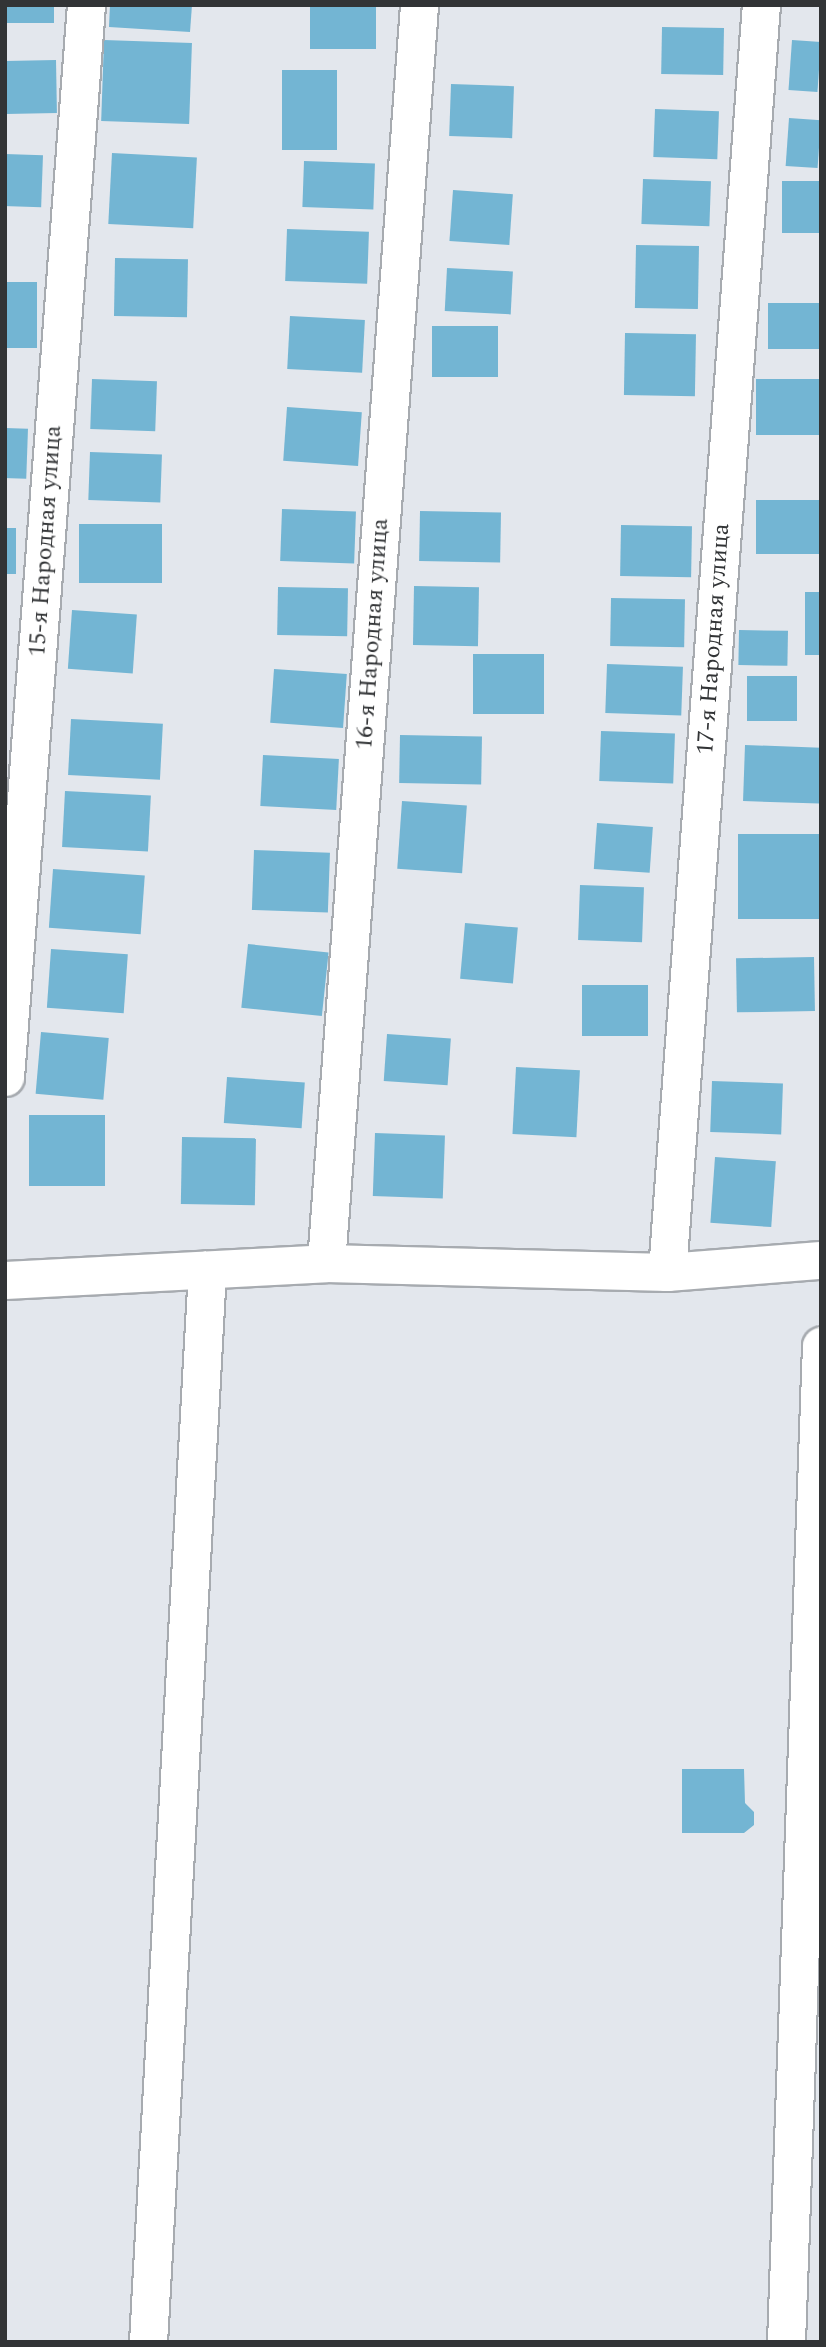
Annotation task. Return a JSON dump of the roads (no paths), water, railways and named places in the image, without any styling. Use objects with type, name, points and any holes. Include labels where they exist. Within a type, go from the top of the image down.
[{"type":"street","name":"15-я Народная улица","points":[[5,1077],[86,5]]},
{"type":"street","name":"16-я Народная улица","points":[[326,1264],[419,5]]},
{"type":"street","name":"17-я Народная улица","points":[[667,1272],[761,5]]},
{"type":"street","points":[[5,1280],[326,1264],[667,1272],[821,1260]]},
{"type":"street","points":[[148,2342],[206,1270]]},
{"type":"street","points":[[786,2342],[821,1346]]}]
